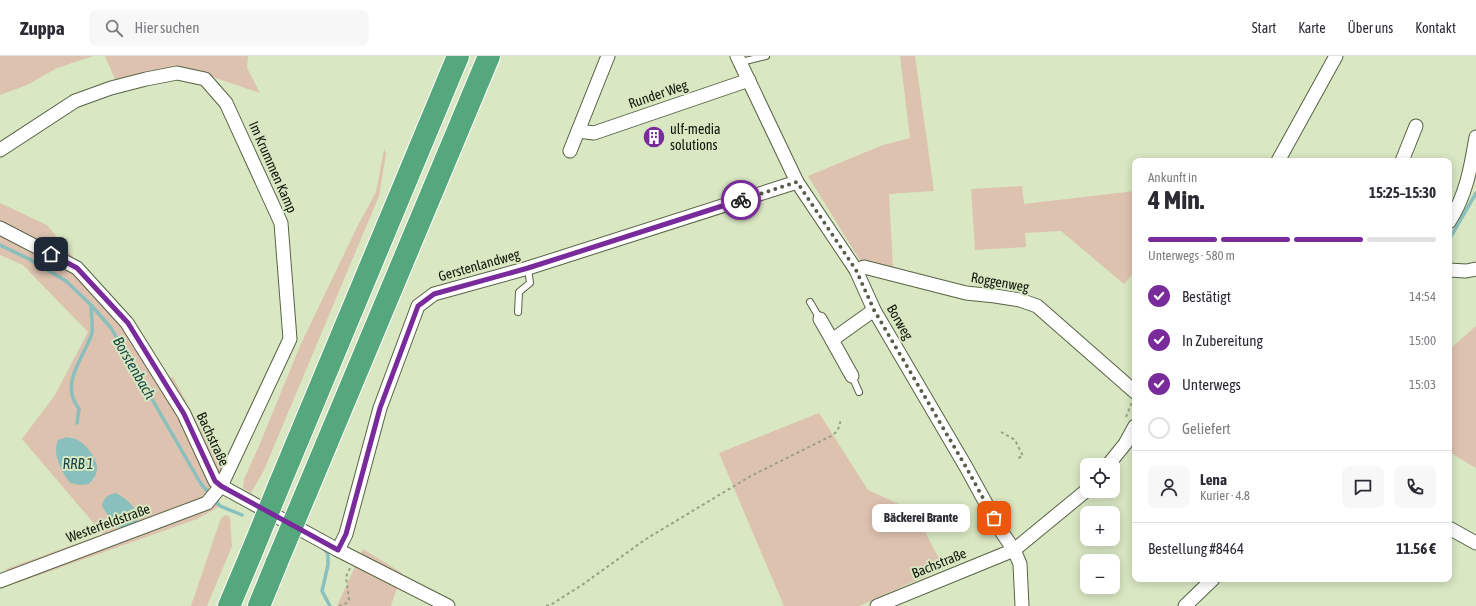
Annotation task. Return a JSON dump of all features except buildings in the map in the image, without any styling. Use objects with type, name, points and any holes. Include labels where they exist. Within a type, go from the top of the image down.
[{"type":"highway","points":[[229,606],[458,56]]},
{"type":"highway","points":[[259,606],[489,56]]},
{"type":"street","points":[[570,151],[608,56]]},
{"type":"street","points":[[1280,158],[1336,56]]},
{"type":"street","name":"Borweg","points":[[739,59],[797,182],[856,270],[874,310],[966,467],[1001,531],[1014,550],[1020,564],[1022,606]]},
{"type":"street","name":"Im Krummen Kamp","points":[[0,150],[75,101],[112,88],[146,79],[177,73],[205,79],[226,103],[281,223],[290,339],[220,488]]},
{"type":"street","name":"Runder Weg","points":[[578,131],[594,133],[749,80]]},
{"type":"street","points":[[1403,158],[1416,126]]},
{"type":"street","points":[[1452,216],[1463,194],[1472,162],[1476,137]]},
{"type":"street","name":"Gerstenlandweg","points":[[338,550],[346,534],[380,408],[418,306],[434,294],[528,268],[797,182]]},
{"type":"street","name":"Bachstraße","points":[[0,228],[77,268],[128,323],[184,414],[215,481],[220,488],[448,606]]},
{"type":"street","name":"Roggenweg","points":[[856,270],[864,267],[966,293],[1014,299],[1037,306],[1132,389]]},
{"type":"street","points":[[1452,270],[1466,271],[1476,269]]},
{"type":"street","points":[[832,340],[874,310]]},
{"type":"street","points":[[820,319],[852,376]]},
{"type":"street","points":[[1114,458],[1125,444],[1132,431]]},
{"type":"street","name":"Westerfeldstraße","points":[[0,581],[207,503],[220,488]]},
{"type":"street","name":"Bachstraße","points":[[877,606],[1014,550],[1080,496]]},
{"type":"street","points":[[1452,530],[1476,542]]},
{"type":"street","points":[[1185,606],[1210,582]]},
{"type":"lane","points":[[739,59],[766,56]]},
{"type":"lane","points":[[518,312],[518,292],[530,283],[528,268]]},
{"type":"lane","points":[[810,302],[820,319]]},
{"type":"lane","points":[[852,376],[859,392]]},
{"type":"path","points":[[546,606],[582,585],[646,538],[749,477],[833,435],[838,430],[840,418]]},
{"type":"path","points":[[1000,432],[1015,440],[1023,456],[1016,459]]},
{"type":"path","points":[[339,606],[344,605],[349,600],[346,577],[354,558]]},
{"type":"shaded area","points":[[0,56],[93,56],[57,68],[27,85],[0,95]]},
{"type":"shaded area","points":[[105,56],[248,56],[247,68],[260,93],[213,77],[180,70],[117,84]]},
{"type":"shaded area","points":[[900,56],[915,56],[934,191],[889,194],[893,268],[861,262],[808,176],[883,145],[910,138]]},
{"type":"shaded area","points":[[384,149],[386,154],[379,196],[264,470],[251,493],[243,488],[244,479],[300,346],[358,225],[376,192]]},
{"type":"shaded area","points":[[1022,186],[1024,204],[1132,191],[1132,275],[1124,284],[1061,231],[1025,233],[1026,247],[975,250],[971,189]]},
{"type":"shaded area","points":[[0,203],[47,225],[125,325],[161,382],[173,377],[220,466],[228,469],[217,508],[197,519],[17,583],[6,569],[103,534],[22,439],[55,395],[88,332],[23,265],[0,255]],"holes":[[[67,437],[76,439],[95,478],[89,484],[70,483],[57,460]]]},
{"type":"shaded area","points":[[1476,326],[1476,468],[1452,454],[1452,347]]},
{"type":"shaded area","points":[[819,413],[868,490],[914,511],[944,568],[859,606],[784,606],[719,453]]},
{"type":"shaded area","points":[[226,515],[230,517],[232,546],[207,606],[191,606],[221,518]]},
{"type":"shaded area","points":[[363,549],[402,573],[391,606],[337,606]]},
{"type":"water","name":"RRB 1","points":[[67,437],[80,441],[96,461],[96,474],[89,484],[80,485],[70,483],[63,473],[58,462],[56,446],[58,440]]},
{"type":"water","points":[[116,493],[130,503],[135,510],[139,519],[132,525],[122,528],[118,526],[110,518],[102,506],[106,497]]},
{"type":"waterway","points":[[1452,235],[1476,193]]},
{"type":"waterway","name":"Borstenbach","points":[[0,245],[29,259],[66,281],[91,305],[111,328],[201,484],[210,494]]},
{"type":"waterway","points":[[77,423],[79,409],[74,401],[71,385],[76,369],[92,333],[91,305]]},
{"type":"waterway","name":"Borstenbach","points":[[214,499],[220,506],[242,515]]},
{"type":"waterway","name":"Borstenbach","points":[[323,548],[328,554],[328,565],[322,591],[330,606]]},
{"type":"way so far","points":[[741,200],[797,182],[856,270],[874,310],[966,467],[994,518]]},
{"type":"place","name":"ulf-media solutions","points":[[654,137]]},
{"type":"place","name":"Bäckerei Brante","points":[[994,518]]},
{"type":"route","points":[[51,254],[77,268],[128,323],[184,414],[215,481],[221,486],[338,550],[346,534],[380,408],[418,306],[434,294],[528,268],[741,200]]}]
